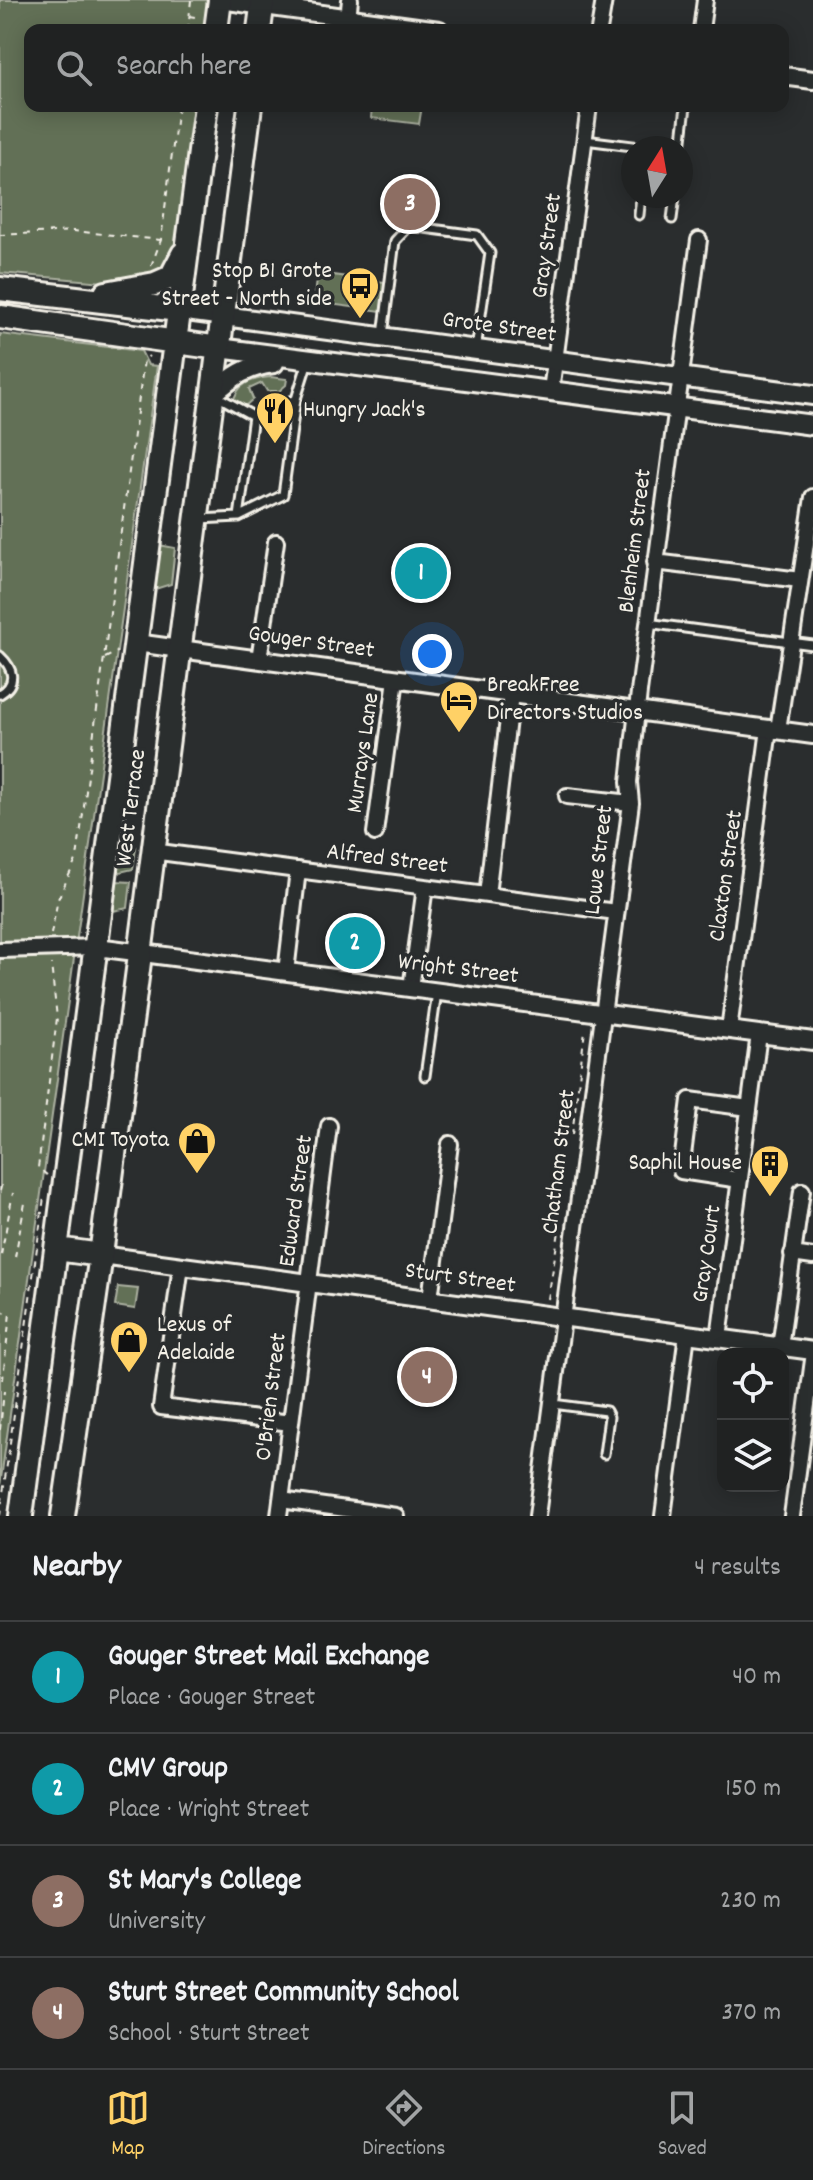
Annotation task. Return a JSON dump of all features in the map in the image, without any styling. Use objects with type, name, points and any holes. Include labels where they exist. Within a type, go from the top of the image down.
[{"type":"main road","points":[[217,24],[220,0]]},
{"type":"main road","points":[[260,24],[263,3]]},
{"type":"main road","name":"West Terrace","points":[[21,1516],[205,112]]},
{"type":"main road","name":"West Terrace","points":[[63,1516],[101,1255],[249,112]]},
{"type":"main road","points":[[81,297],[155,284],[171,277],[188,242]]},
{"type":"main road","points":[[0,289],[179,310]]},
{"type":"main road","name":"Grote Street","points":[[179,310],[813,395]]},
{"type":"main road","points":[[0,317],[304,360],[813,425]]},
{"type":"main road","points":[[213,394],[238,372],[254,365],[304,360]]},
{"type":"main road","points":[[57,1249],[101,1255]]},
{"type":"street","points":[[220,0],[263,3],[394,24]]},
{"type":"street","points":[[348,18],[350,0]]},
{"type":"street","points":[[600,24],[604,0]]},
{"type":"street","points":[[702,24],[705,0]]},
{"type":"street","points":[[789,77],[813,80]]},
{"type":"street","name":"Gray Street","points":[[551,391],[588,112]]},
{"type":"street","name":"Blenheim Street","points":[[637,711],[699,240]]},
{"type":"street","name":"Claxton Street","points":[[729,1030],[773,730],[791,642],[813,497]]},
{"type":"street","points":[[259,660],[276,542]]},
{"type":"street","points":[[655,562],[800,580]]},
{"type":"street","name":"Gouger Street","points":[[136,643],[813,735]]},
{"type":"street","name":"Murrays Lane","points":[[375,833],[396,679]]},
{"type":"street","points":[[487,895],[511,694]]},
{"type":"street","name":"Lowe Street","points":[[601,1013],[631,803],[629,782],[637,711]]},
{"type":"street","points":[[567,796],[631,803]]},
{"type":"street","name":"Alfred Street","points":[[152,851],[616,912]]},
{"type":"street","points":[[286,972],[298,870]]},
{"type":"street","points":[[411,988],[425,887]]},
{"type":"street","points":[[0,950],[97,947]]},
{"type":"street","name":"Wright Street","points":[[97,947],[813,1041]]},
{"type":"street","name":"Chatham Street","points":[[537,1516],[601,1013]]},
{"type":"street","name":"Gray Court","points":[[719,1338],[759,1034]]},
{"type":"street","points":[[740,1180],[681,1171],[684,1143],[690,1100],[749,1108]]},
{"type":"street","name":"Edward Street","points":[[308,1283],[329,1126]]},
{"type":"street","points":[[430,1299],[450,1144]]},
{"type":"street","points":[[780,1347],[802,1191]]},
{"type":"street","points":[[792,1254],[813,1257]]},
{"type":"street","name":"Sturt Street","points":[[101,1255],[813,1351]]},
{"type":"street","points":[[181,1266],[161,1407],[291,1423]]},
{"type":"street","name":"O'Brien Street","points":[[279,1516],[308,1283]]},
{"type":"street","points":[[663,1516],[687,1334]]},
{"type":"street","points":[[792,1516],[813,1360]]},
{"type":"street","points":[[281,1500],[396,1516]]},
{"type":"lane","points":[[682,136],[685,112]]},
{"type":"lane","points":[[585,140],[621,145]]},
{"type":"lane","points":[[639,215],[640,208]]},
{"type":"lane","points":[[672,219],[673,208]]},
{"type":"lane","points":[[383,337],[395,241],[409,226],[477,235],[490,253],[476,349]]},
{"type":"lane","points":[[196,519],[239,517],[283,495],[304,360]]},
{"type":"lane","points":[[213,394],[253,416]]},
{"type":"lane","points":[[253,416],[296,399]]},
{"type":"lane","points":[[239,517],[253,416]]},
{"type":"lane","points":[[647,623],[813,645]]},
{"type":"lane","points":[[0,656],[12,672],[9,687],[0,694]]},
{"type":"lane","points":[[425,1076],[437,992]]},
{"type":"lane","points":[[551,1403],[606,1411],[609,1417],[604,1454]]},
{"type":"path","points":[[189,24],[191,0]]},
{"type":"path","points":[[155,284],[149,270],[161,240],[177,112]]},
{"type":"path","points":[[0,235],[74,231],[161,240]]},
{"type":"path","points":[[0,1515],[47,1174],[38,1168],[57,1018],[51,950],[53,914],[77,858],[144,360],[151,351]]},
{"type":"path","points":[[0,1191],[2,1183]]},
{"type":"path","points":[[1,1255],[13,1193]]},
{"type":"path","points":[[15,1257],[25,1203]]},
{"type":"path","points":[[548,1304],[549,1293]]},
{"type":"path","points":[[0,1325],[1,1312],[10,1313],[3,1379],[0,1379]]},
{"type":"path","points":[[0,1430],[4,1391]]},
{"type":"green space","points":[[0,0],[209,0],[206,24],[24,24],[24,112],[195,112],[179,253],[159,275],[116,283],[0,273]]},
{"type":"green space","points":[[372,112],[421,112],[419,124],[371,118]]},
{"type":"green space","points":[[318,273],[385,282],[381,311],[314,302]]},
{"type":"green space","points":[[0,334],[141,351],[148,365],[157,366],[0,1486]]},
{"type":"green space","points":[[270,377],[287,379],[286,385],[279,391],[267,391],[262,383],[249,389],[253,399],[244,407],[233,404],[238,391],[246,383]]},
{"type":"green space","points":[[159,545],[175,548],[171,584],[152,590]]},
{"type":"green space","points":[[123,846],[136,847],[133,869],[116,873]]},
{"type":"green space","points":[[115,881],[131,882],[128,908],[113,911]]},
{"type":"green space","points":[[118,1287],[138,1289],[135,1309],[115,1306]]},
{"type":"place","name":"St Mary's College","points":[[410,204]]},
{"type":"place","name":"Stop B1 Grote Street - North side","points":[[360,320]]},
{"type":"place","name":"Hungry Jack's","points":[[275,445]]},
{"type":"place","name":"Gouger Street Mail Exchange","points":[[421,573]]},
{"type":"place","name":"BreakFree Directors Studios","points":[[459,734]]},
{"type":"place","name":"CMV Group","points":[[355,943]]},
{"type":"place","name":"CMI Toyota","points":[[197,1175]]},
{"type":"place","name":"Saphil House","points":[[770,1198]]},
{"type":"place","name":"Lexus of Adelaide","points":[[129,1374]]},
{"type":"place","name":"Sturt Street Community School","points":[[427,1377]]}]
